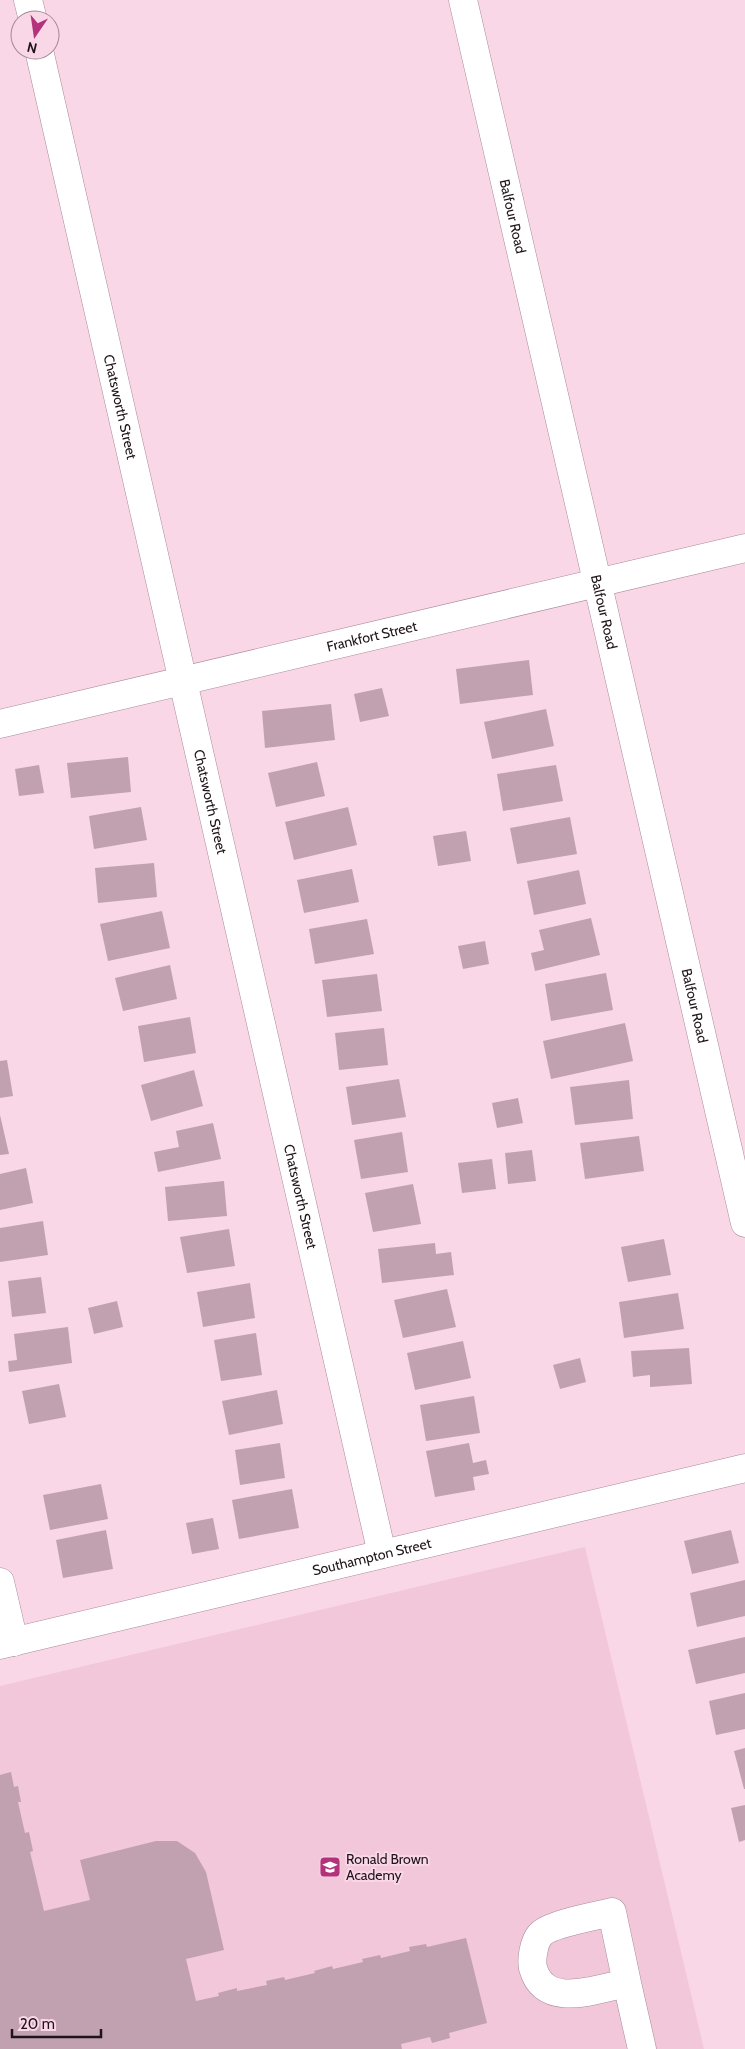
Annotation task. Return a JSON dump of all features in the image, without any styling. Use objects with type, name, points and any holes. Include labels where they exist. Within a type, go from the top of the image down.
[{"type":"street","name":"Balfour Road","points":[[463,0],[745,1223]]},
{"type":"street","name":"Chatsworth Street","points":[[41,60],[382,1554]]},
{"type":"street","name":"Frankfort Street","points":[[0,724],[745,548]]},
{"type":"street","name":"Southampton Street","points":[[7,1643],[745,1468]]},
{"type":"street","points":[[0,1582],[7,1643]]},
{"type":"street","points":[[626,1983],[642,2049]]},
{"type":"shaded area","name":"Ronald Brown Academy","points":[[585,1547],[704,2049],[0,2049],[0,1686]]},
{"type":"building","points":[[529,660],[533,695],[460,704],[456,669]]},
{"type":"building","points":[[382,688],[389,716],[360,722],[354,694]]},
{"type":"building","points":[[331,704],[335,740],[265,748],[262,711]]},
{"type":"building","points":[[546,709],[554,746],[492,759],[484,722]]},
{"type":"building","points":[[128,757],[131,792],[71,798],[67,763]]},
{"type":"building","points":[[317,762],[325,796],[276,807],[268,773]]},
{"type":"building","points":[[39,765],[44,793],[19,796],[15,769]]},
{"type":"building","points":[[556,765],[563,801],[503,811],[497,774]]},
{"type":"building","points":[[141,807],[147,840],[94,849],[89,816]]},
{"type":"building","points":[[348,807],[357,845],[294,860],[285,822]]},
{"type":"building","points":[[570,817],[577,854],[517,864],[510,828]]},
{"type":"building","points":[[466,831],[471,861],[438,866],[433,836]]},
{"type":"building","points":[[154,863],[157,897],[98,903],[95,868]]},
{"type":"building","points":[[352,869],[359,902],[304,913],[297,880]]},
{"type":"building","points":[[579,870],[586,904],[534,915],[527,881]]},
{"type":"building","points":[[162,911],[170,948],[108,961],[100,924]]},
{"type":"building","points":[[591,918],[600,955],[535,971],[531,953],[544,950],[539,930]]},
{"type":"building","points":[[367,919],[374,954],[315,964],[309,929]]},
{"type":"building","points":[[485,941],[489,964],[463,969],[458,946]]},
{"type":"building","points":[[170,965],[177,999],[123,1011],[115,978]]},
{"type":"building","points":[[606,973],[613,1010],[551,1021],[545,984]]},
{"type":"building","points":[[377,974],[382,1011],[327,1017],[322,980]]},
{"type":"building","points":[[190,1017],[196,1053],[144,1062],[138,1026]]},
{"type":"building","points":[[625,1023],[633,1061],[551,1079],[543,1041]]},
{"type":"building","points":[[384,1028],[388,1065],[339,1070],[335,1033]]},
{"type":"building","points":[[7,1060],[13,1096],[0,1098],[0,1061]]},
{"type":"building","points":[[194,1070],[203,1106],[151,1121],[141,1085]]},
{"type":"building","points":[[399,1079],[406,1117],[352,1125],[346,1087]]},
{"type":"building","points":[[629,1080],[633,1119],[575,1125],[570,1087]]},
{"type":"building","points":[[518,1098],[523,1123],[497,1128],[492,1103]]},
{"type":"building","points":[[0,1115],[9,1154],[0,1155]]},
{"type":"building","points":[[213,1123],[221,1159],[158,1172],[154,1152],[179,1147],[176,1131]]},
{"type":"building","points":[[402,1132],[408,1172],[361,1179],[354,1140]]},
{"type":"building","points":[[639,1136],[644,1171],[585,1179],[580,1143]]},
{"type":"building","points":[[532,1150],[536,1181],[508,1184],[505,1153]]},
{"type":"building","points":[[492,1159],[496,1189],[462,1193],[458,1163]]},
{"type":"building","points":[[26,1168],[33,1203],[0,1210],[0,1174]]},
{"type":"building","points":[[224,1181],[227,1216],[168,1221],[165,1187]]},
{"type":"building","points":[[413,1184],[421,1224],[373,1232],[365,1193]]},
{"type":"building","points":[[43,1221],[48,1255],[0,1262],[0,1228]]},
{"type":"building","points":[[229,1229],[235,1266],[187,1273],[180,1237]]},
{"type":"building","points":[[664,1239],[671,1275],[628,1282],[621,1247]]},
{"type":"building","points":[[435,1243],[436,1254],[451,1252],[454,1275],[382,1283],[378,1249]]},
{"type":"building","points":[[41,1277],[46,1313],[12,1317],[8,1281]]},
{"type":"building","points":[[250,1283],[255,1318],[203,1327],[197,1292]]},
{"type":"building","points":[[447,1289],[456,1327],[403,1338],[394,1300]]},
{"type":"building","points":[[678,1293],[684,1329],[624,1338],[619,1302]]},
{"type":"building","points":[[117,1301],[123,1327],[94,1334],[88,1308]]},
{"type":"building","points":[[68,1327],[72,1363],[9,1372],[8,1361],[17,1360],[14,1334]]},
{"type":"building","points":[[256,1333],[262,1375],[221,1381],[214,1340]]},
{"type":"building","points":[[463,1341],[471,1378],[415,1390],[407,1353]]},
{"type":"building","points":[[689,1348],[692,1384],[650,1387],[650,1375],[633,1377],[631,1351]]},
{"type":"building","points":[[580,1358],[586,1382],[560,1389],[553,1365]]},
{"type":"building","points":[[59,1384],[66,1417],[29,1424],[22,1391]]},
{"type":"building","points":[[277,1390],[283,1424],[229,1435],[222,1401]]},
{"type":"building","points":[[474,1396],[480,1433],[426,1441],[420,1405]]},
{"type":"building","points":[[280,1443],[285,1478],[240,1485],[235,1450]]},
{"type":"building","points":[[469,1443],[473,1463],[486,1460],[489,1474],[473,1477],[475,1490],[435,1497],[426,1451]]},
{"type":"building","points":[[101,1484],[108,1519],[50,1530],[43,1495]]},
{"type":"building","points":[[292,1489],[299,1528],[239,1539],[232,1500]]},
{"type":"building","points":[[213,1518],[219,1549],[192,1554],[186,1523]]},
{"type":"building","points":[[106,1530],[113,1569],[63,1578],[56,1540]]},
{"type":"building","points":[[731,1530],[739,1563],[692,1574],[684,1541]]},
{"type":"building","points":[[745,1580],[745,1616],[697,1627],[690,1593]]},
{"type":"building","points":[[745,1637],[745,1673],[696,1684],[688,1650]]},
{"type":"building","points":[[745,1693],[745,1729],[716,1735],[709,1701]]},
{"type":"building","points":[[745,1748],[745,1789],[744,1789],[734,1751]]},
{"type":"building","points":[[11,1772],[14,1787],[18,1786],[21,1802],[18,1802],[25,1833],[29,1832],[33,1851],[30,1852],[44,1911],[90,1900],[80,1860],[156,1841],[177,1841],[195,1853],[206,1872],[224,1950],[186,1959],[196,2001],[219,1996],[218,1993],[237,1988],[237,1991],[267,1985],[266,1981],[284,1977],[285,1980],[315,1973],[314,1971],[332,1966],[333,1969],[363,1962],[362,1959],[380,1955],[381,1958],[410,1951],[409,1947],[426,1944],[427,1947],[466,1938],[487,2023],[449,2033],[450,2038],[432,2043],[430,2037],[401,2044],[402,2049],[0,2049],[0,1775]]},
{"type":"building","points":[[745,1805],[745,1840],[739,1842],[731,1808]]},
{"type":"place","name":"Ronald Brown Academy","points":[[330,1867]]}]
